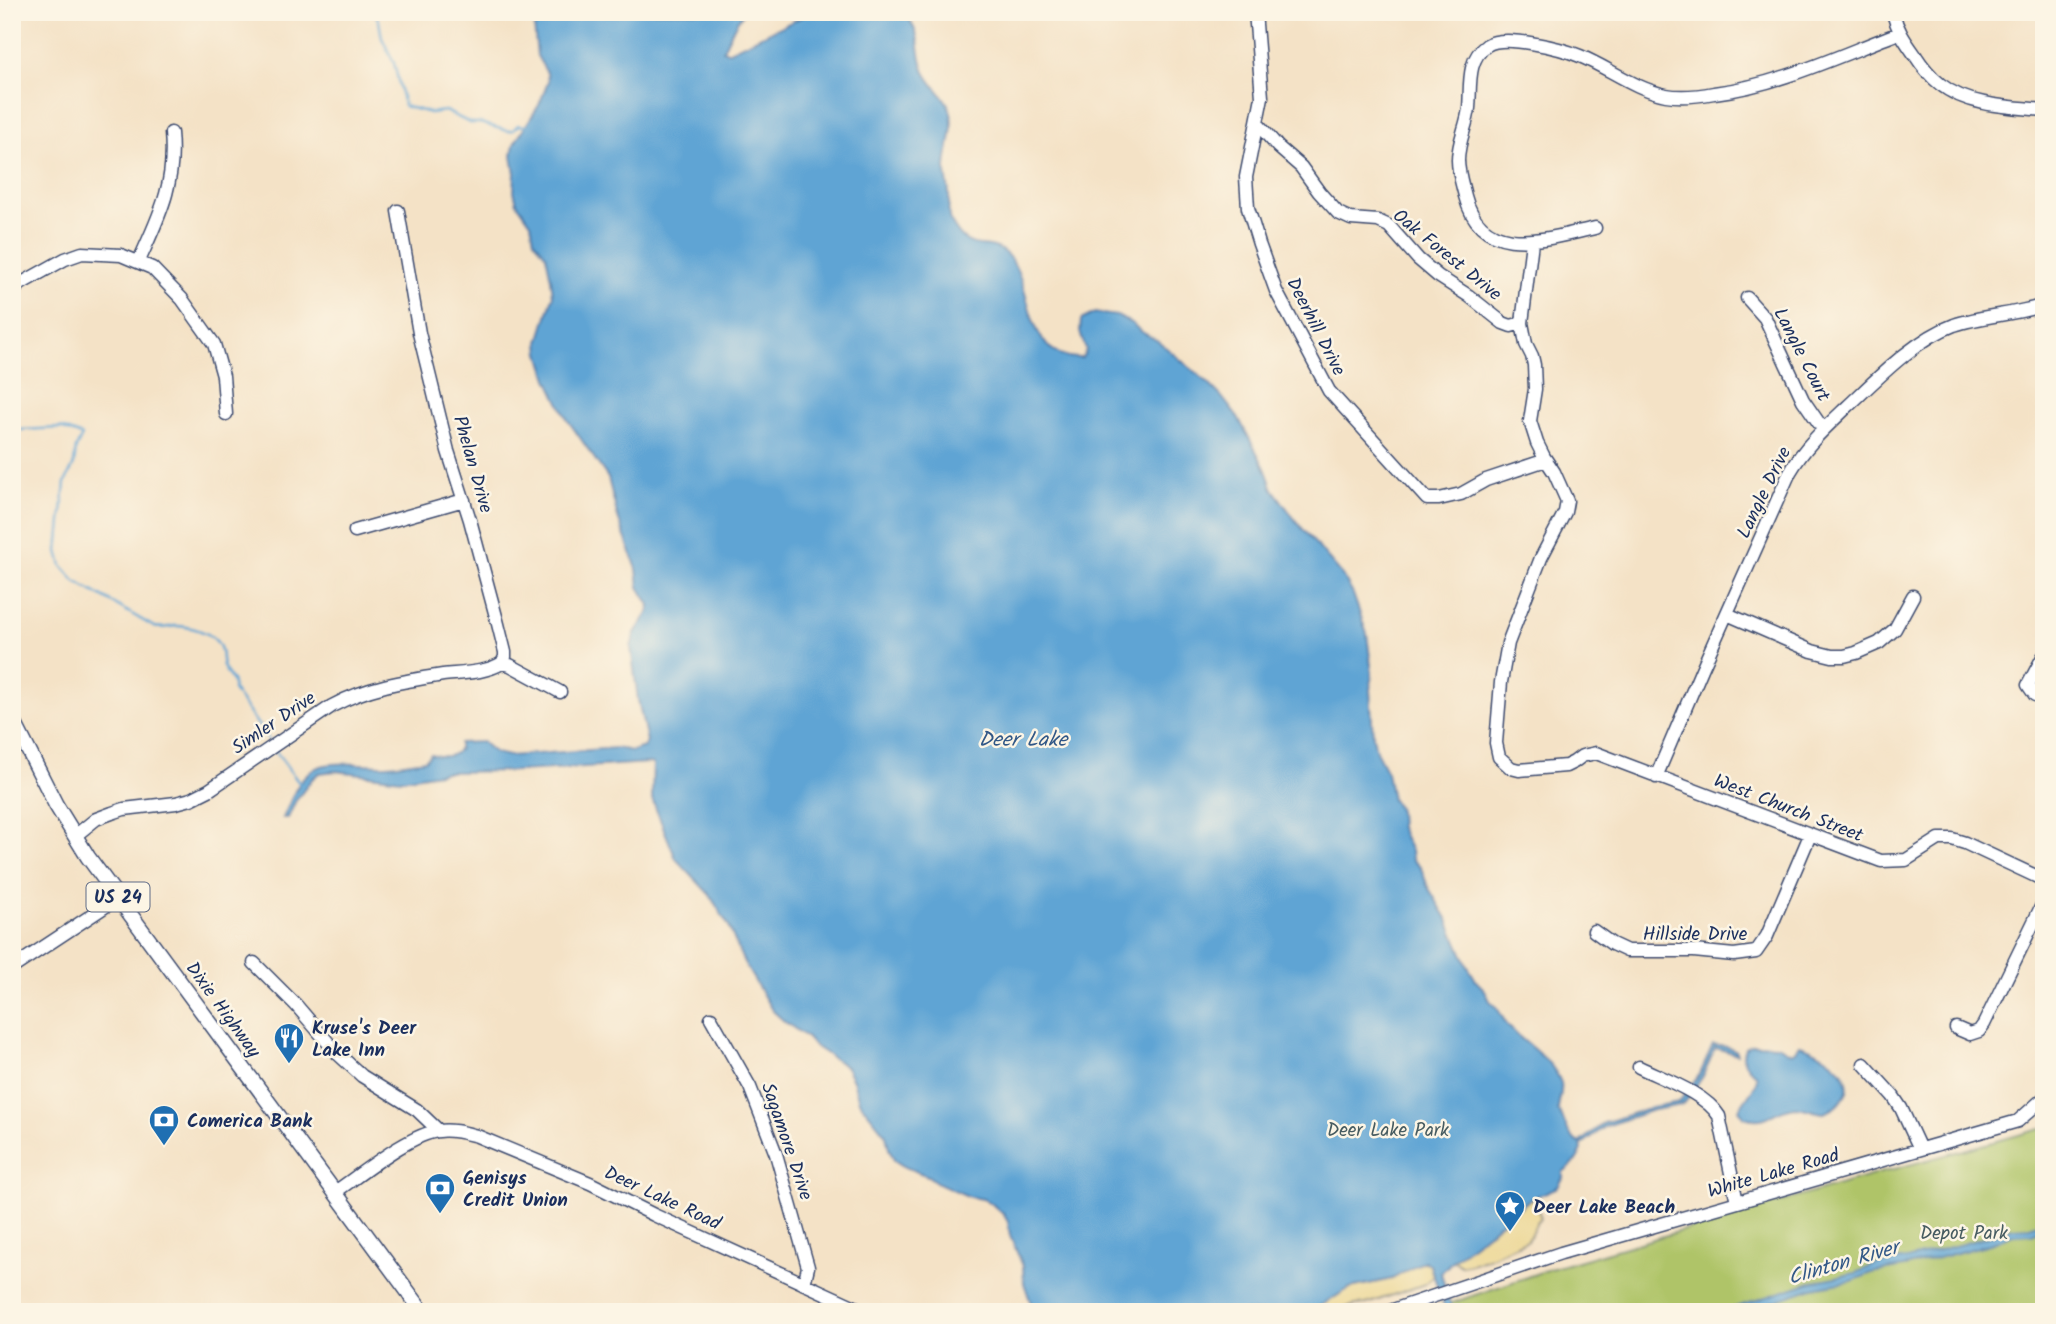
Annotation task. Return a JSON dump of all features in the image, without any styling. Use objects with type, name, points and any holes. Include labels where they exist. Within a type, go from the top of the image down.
[{"type":"main road","name":"Dixie Highway","points":[[14,727],[56,805],[118,898],[423,1312]]},
{"type":"street","name":"Deerhill Drive","points":[[1255,12],[1262,97],[1246,177],[1248,208],[1276,291],[1329,391],[1427,499],[1461,494],[1486,480],[1546,460]]},
{"type":"street","points":[[1893,12],[1899,33],[1924,69],[1941,85],[1962,96],[1991,104],[2044,110]]},
{"type":"street","points":[[1595,228],[1532,242],[1504,239],[1484,228],[1472,214],[1458,169],[1459,143],[1469,108],[1471,69],[1482,50],[1491,43],[1503,40],[1560,50],[1577,55],[1640,86],[1666,95],[1692,96],[1748,88],[1777,80],[1899,33]]},
{"type":"street","name":"Oak Forest Drive","points":[[1257,123],[1278,147],[1301,167],[1338,213],[1352,219],[1378,221],[1389,226],[1438,276],[1469,296],[1494,317],[1511,326],[1522,323]]},
{"type":"street","points":[[139,261],[167,193],[173,153],[171,133]]},
{"type":"street","name":"Phelan Drive","points":[[398,211],[419,333],[448,451],[505,652],[502,663]]},
{"type":"street","points":[[1532,242],[1522,323],[1534,365],[1535,389],[1530,421],[1536,443],[1546,460]]},
{"type":"street","points":[[12,291],[65,258],[82,253],[121,255],[152,268],[182,299],[214,344],[223,376],[226,414]]},
{"type":"street","name":"Langle Court","points":[[1747,298],[1765,318],[1803,400],[1823,429]]},
{"type":"street","name":"Langle Drive","points":[[1657,777],[1790,472],[1800,455],[1871,383],[1935,334],[1964,322],[2044,305]]},
{"type":"street","name":"West Church Street","points":[[1546,460],[1567,501],[1565,512],[1541,558],[1504,659],[1496,743],[1499,757],[1511,768],[1566,766],[1582,756],[1596,753],[1881,861],[1906,860],[1939,839],[1952,839],[2044,880]]},
{"type":"street","points":[[355,531],[464,500]]},
{"type":"street","points":[[1727,614],[1812,651],[1844,656],[1879,643],[1895,629],[1913,596]]},
{"type":"street","points":[[2043,657],[2028,685],[2035,695],[2044,698]]},
{"type":"street","points":[[502,663],[560,692]]},
{"type":"street","name":"Simler Drive","points":[[75,835],[96,819],[112,813],[191,799],[209,790],[321,713],[349,697],[380,686],[478,670],[502,663]]},
{"type":"street","name":"Hillside Drive","points":[[1594,932],[1628,951],[1694,951],[1734,955],[1756,953],[1767,936],[1810,835]]},
{"type":"street","points":[[12,968],[118,898]]},
{"type":"street","points":[[1956,1028],[1970,1034],[1979,1031],[1984,1024],[2044,901]]},
{"type":"street","points":[[254,963],[296,1005],[337,1053],[362,1076],[417,1110],[439,1130]]},
{"type":"street","name":"Sagamore Drive","points":[[711,1018],[750,1087],[776,1154],[808,1267],[804,1284]]},
{"type":"street","points":[[1864,1064],[1901,1108],[1920,1149]]},
{"type":"street","points":[[1639,1067],[1713,1106],[1719,1116],[1737,1202]]},
{"type":"street","name":"White Lake Road","points":[[1387,1312],[1561,1253],[2018,1121],[2044,1098]]},
{"type":"street","points":[[335,1192],[405,1144],[439,1130]]},
{"type":"street","name":"Deer Lake Road","points":[[439,1130],[458,1131],[493,1143],[590,1184],[654,1216],[866,1312]]},
{"type":"green space","name":"Depot Park","points":[[2044,1128],[2044,1312],[1426,1312],[1550,1269]]},
{"type":"sand","name":"Deer Lake Beach","points":[[1533,1197],[1541,1218],[1528,1240],[1470,1264],[1461,1266],[1453,1260]]},
{"type":"sand","points":[[1424,1261],[1430,1265],[1433,1276],[1425,1284],[1367,1304],[1330,1312],[1317,1311],[1317,1308],[1350,1288],[1392,1279]]},
{"type":"water","name":"Deer Lake","points":[[519,12],[744,12],[723,50],[727,52],[808,12],[906,12],[916,33],[925,72],[946,101],[951,114],[952,129],[946,170],[948,213],[958,234],[970,243],[995,247],[1008,255],[1020,278],[1035,324],[1051,349],[1064,356],[1082,358],[1086,350],[1080,332],[1081,320],[1095,313],[1117,316],[1158,341],[1207,382],[1239,419],[1273,489],[1342,575],[1353,594],[1367,634],[1376,751],[1387,772],[1392,800],[1399,812],[1400,828],[1412,859],[1421,868],[1477,982],[1509,1027],[1545,1059],[1557,1074],[1561,1083],[1558,1110],[1572,1137],[1579,1143],[1604,1123],[1652,1107],[1679,1102],[1700,1074],[1713,1045],[1737,1051],[1737,1054],[1715,1048],[1703,1076],[1681,1105],[1653,1110],[1606,1126],[1581,1145],[1578,1157],[1563,1172],[1558,1187],[1530,1199],[1453,1260],[1441,1273],[1450,1304],[1457,1312],[1450,1312],[1444,1306],[1430,1265],[1424,1261],[1392,1279],[1350,1288],[1310,1312],[1034,1312],[1024,1283],[1023,1266],[1004,1215],[983,1199],[970,1197],[894,1160],[886,1135],[859,1101],[846,1067],[813,1045],[772,1010],[744,963],[729,927],[710,895],[676,859],[652,799],[653,764],[445,772],[401,779],[336,771],[319,773],[295,802],[288,818],[283,818],[303,779],[314,769],[323,766],[387,765],[425,760],[431,754],[453,754],[459,749],[459,743],[482,742],[495,753],[509,756],[616,748],[632,751],[644,747],[647,741],[631,647],[635,633],[649,612],[650,605],[639,587],[637,569],[618,518],[608,478],[567,419],[548,379],[540,353],[539,342],[553,296],[551,279],[546,255],[534,240],[531,223],[517,203],[512,156],[514,144],[539,105],[548,82],[547,73],[537,56],[534,25]]},
{"type":"water","points":[[1753,1044],[1778,1045],[1791,1053],[1799,1045],[1816,1051],[1841,1070],[1848,1087],[1845,1096],[1824,1113],[1795,1107],[1765,1118],[1744,1117],[1739,1109],[1756,1084],[1757,1076],[1745,1064],[1743,1053],[1745,1048]]},
{"type":"water","points":[[2044,1221],[2044,1228],[2032,1234],[2013,1235],[1909,1266],[1813,1288],[1743,1312],[1722,1312],[1811,1282],[1856,1273],[1877,1264],[1907,1259]]},
{"type":"waterway","points":[[374,12],[394,63],[404,106],[430,113],[445,111],[470,123],[508,131],[518,125],[525,126]]},
{"type":"waterway","points":[[19,430],[61,428],[82,436],[65,483],[58,551],[62,566],[75,581],[154,627],[187,627],[216,640],[233,690],[271,743]]},
{"type":"waterway","points":[[274,749],[300,784]]},
{"type":"place","name":"Kruse's Deer Lake Inn","points":[[289,1065]]},
{"type":"place","name":"Comerica Bank","points":[[164,1147]]},
{"type":"place","name":"Genisys Credit Union","points":[[440,1215]]},
{"type":"place","name":"Deer Lake Beach","points":[[1510,1233]]},
{"type":"park label","name":"Deer Lake Park","points":[[1388,1129]]},
{"type":"water label","name":"Clinton River","points":[[1843,1262]]}]
